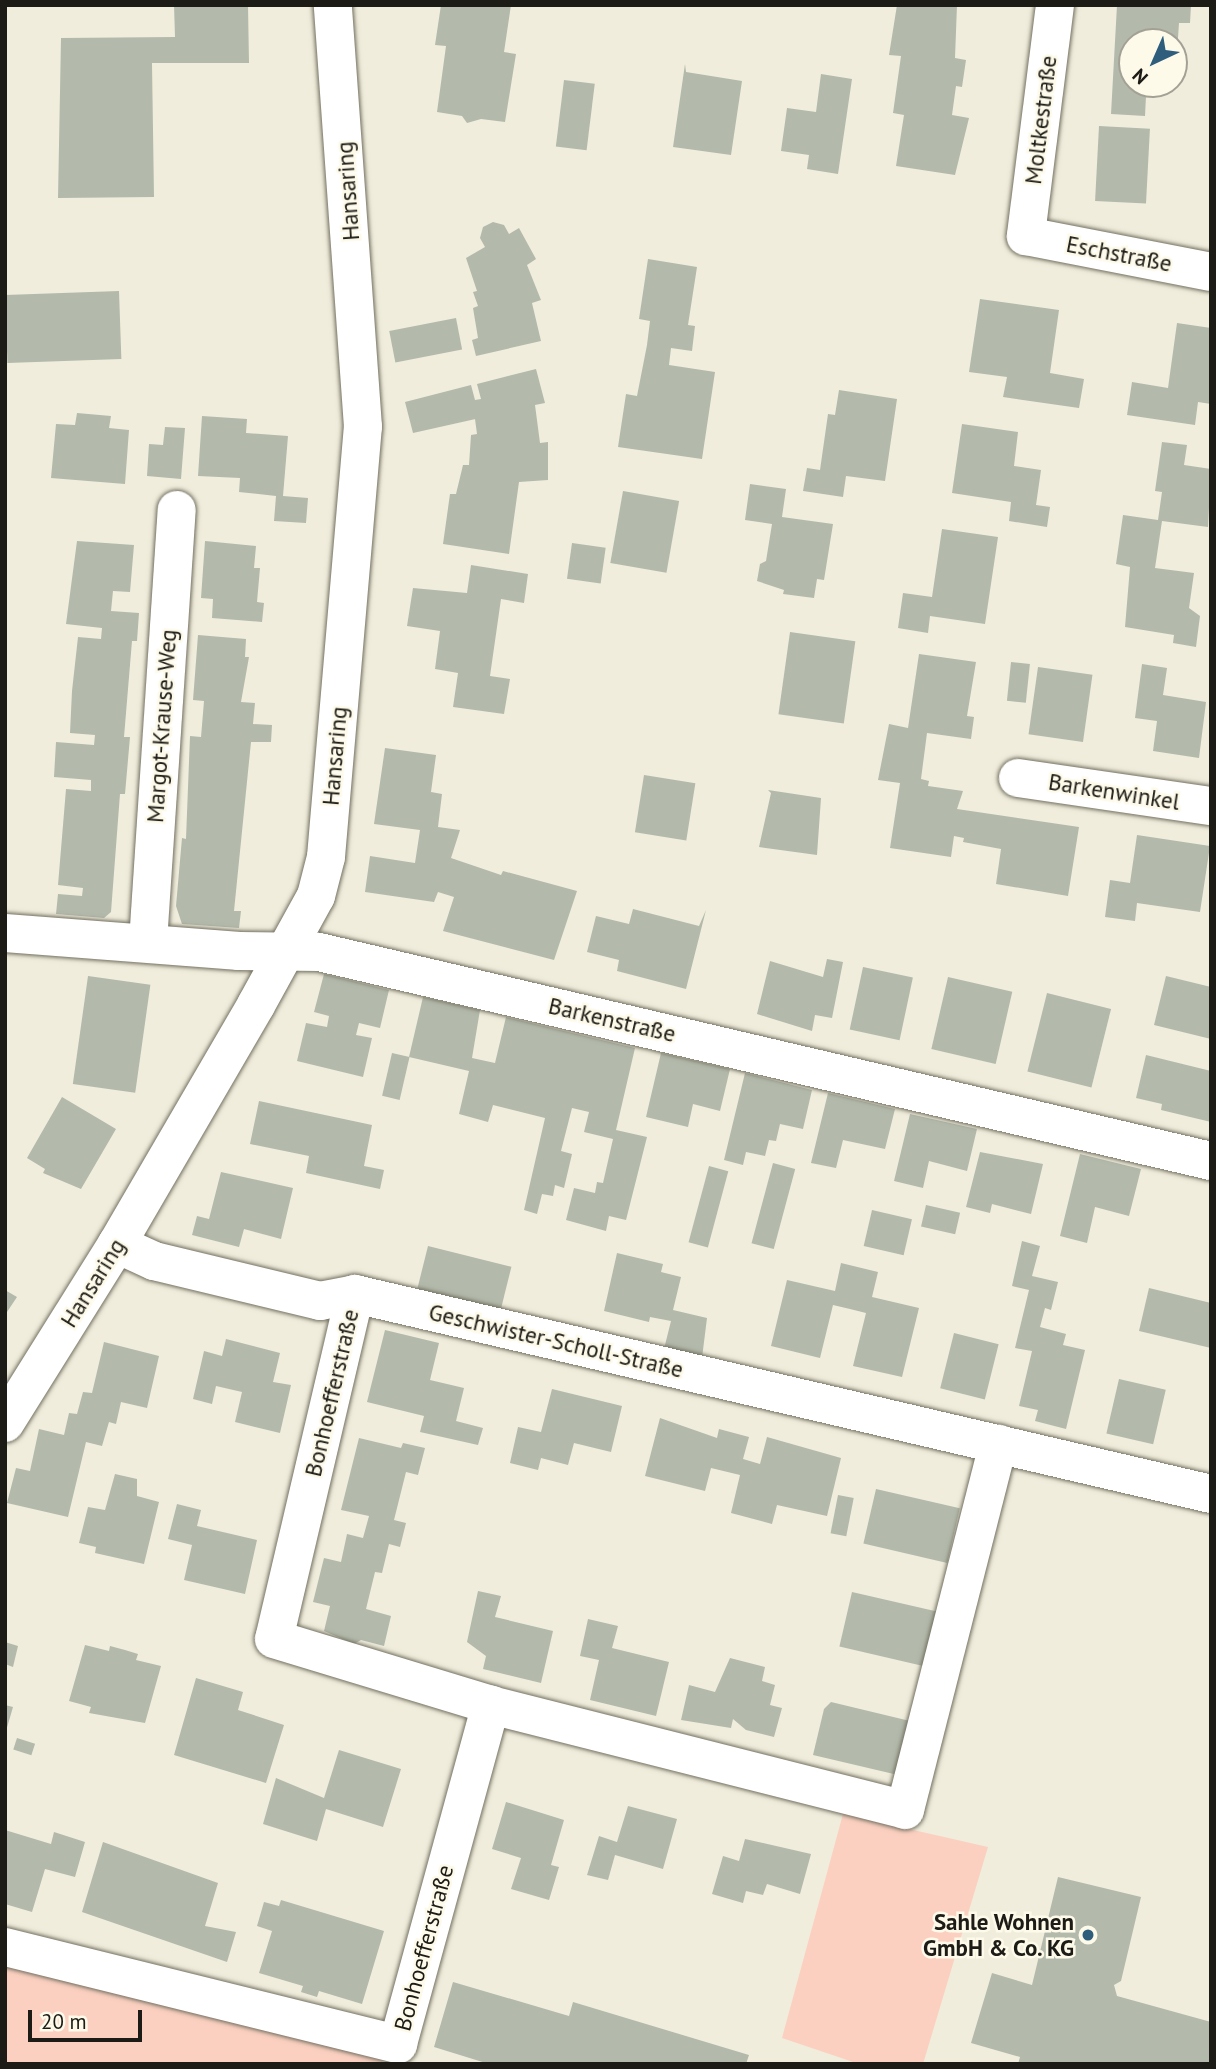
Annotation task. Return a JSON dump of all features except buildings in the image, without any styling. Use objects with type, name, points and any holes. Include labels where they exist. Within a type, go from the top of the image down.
[{"type":"street","name":"Hansaring","points":[[5,1423],[117,1244],[286,951],[316,895],[326,857],[363,427],[333,5]]},
{"type":"street","name":"Moltkestraße","points":[[1026,236],[1055,5]]},
{"type":"street","name":"Eschstraße","points":[[1026,236],[1211,272]]},
{"type":"street","name":"Margot-Krause-Weg","points":[[148,942],[177,510]]},
{"type":"street","name":"Barkenwinkel","points":[[1018,778],[1211,806]]},
{"type":"street","name":"Barkenstraße","points":[[5,933],[286,951],[359,961],[1211,1161]]},
{"type":"street","name":"Geschwister-Scholl-Straße","points":[[117,1244],[154,1261],[320,1301],[355,1294],[1211,1494]]},
{"type":"street","name":"Bonhoefferstraße","points":[[355,1294],[274,1639],[491,1705],[905,1810],[998,1444]]},
{"type":"street","name":"Bonhoefferstraße","points":[[5,1947],[398,2044],[491,1705]]},
{"type":"shaded area","points":[[843,1814],[988,1847],[923,2064],[859,2064],[782,2038]]},
{"type":"shaded area","points":[[5,1947],[352,2034],[385,2064],[5,2064]]},
{"type":"place","name":"Sahle Wohnen GmbH & Co. KG","points":[[1088,1935]]}]
